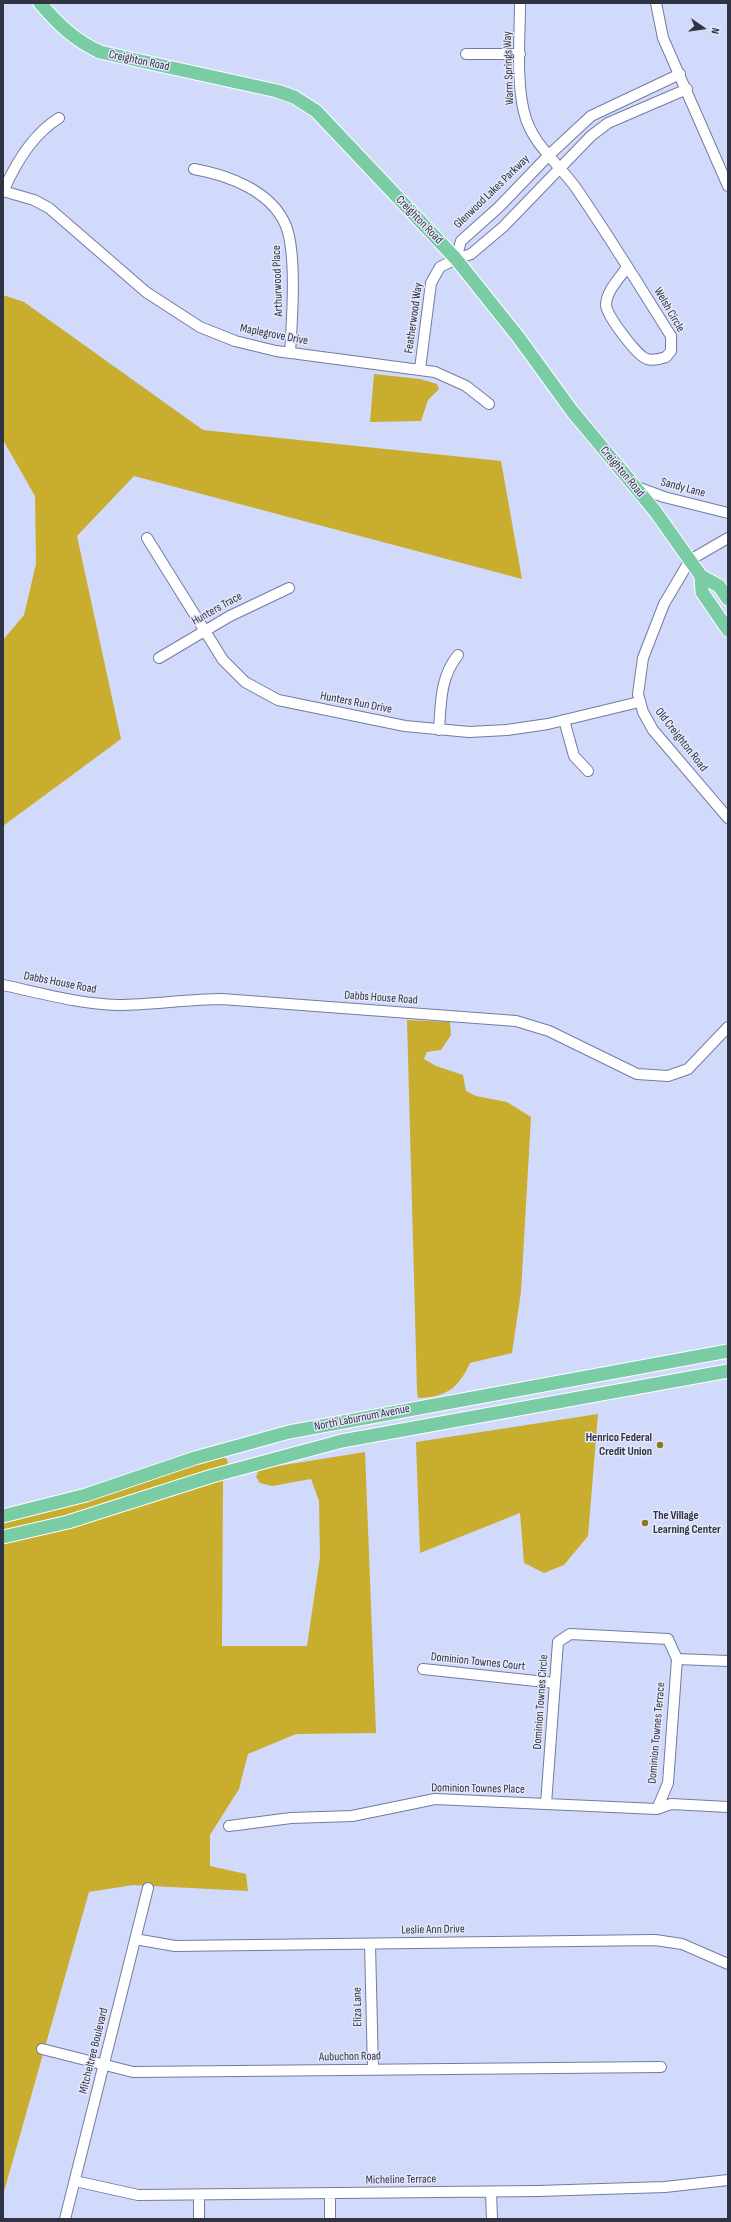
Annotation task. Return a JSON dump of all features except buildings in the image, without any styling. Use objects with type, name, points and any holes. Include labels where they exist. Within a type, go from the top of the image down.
[{"type":"main road","name":"Creighton Road","points":[[40,3],[70,35],[83,44],[100,52],[258,86],[294,97],[316,112],[456,259],[519,338],[572,412],[655,511],[701,576],[719,586],[728,599]]},
{"type":"main road","name":"Creighton Road","points":[[701,576],[702,592],[728,630]]},
{"type":"main road","name":"North Laburnum Avenue","points":[[3,1516],[86,1495],[207,1454],[296,1431],[728,1351]]},
{"type":"main road","name":"North Laburnum Avenue","points":[[3,1537],[68,1522],[219,1474],[342,1441],[728,1372]]},
{"type":"street","name":"Warm Springs Way","points":[[520,3],[520,54],[524,112],[535,138],[548,156],[560,168]]},
{"type":"street","points":[[656,3],[663,38],[687,89],[728,186]]},
{"type":"street","points":[[466,54],[520,54]]},
{"type":"street","name":"Glenwood Lakes Parkway","points":[[456,259],[461,241],[524,183],[548,156],[591,116],[680,74]]},
{"type":"street","points":[[456,259],[471,254],[503,227],[590,136],[608,123],[687,89]]},
{"type":"street","points":[[3,192],[18,161],[35,139],[59,118]]},
{"type":"street","name":"Welsh Circle","points":[[560,168],[576,188],[672,336],[672,351],[666,357],[646,359],[638,353],[609,314],[606,305],[608,296],[627,267]]},
{"type":"street","name":"Arthurwood Place","points":[[194,169],[225,177],[249,188],[277,209],[283,219],[289,235],[291,254],[290,353]]},
{"type":"street","name":"Maplegrove Drive","points":[[3,192],[29,198],[49,208],[146,292],[193,323],[235,340],[290,353],[436,372],[457,381],[479,394],[489,404]]},
{"type":"street","name":"Featherwood Way","points":[[420,370],[431,283],[440,268],[456,259]]},
{"type":"street","name":"Sandy Lane","points":[[632,485],[664,497],[728,514]]},
{"type":"street","name":"Hunters Run Drive","points":[[147,538],[204,631],[229,667],[245,682],[268,696],[305,707],[405,726],[439,730],[502,731],[564,720],[639,702]]},
{"type":"street","points":[[690,560],[728,538]]},
{"type":"street","name":"Old Creighton Road","points":[[690,560],[664,604],[643,658],[640,675],[639,702],[650,724],[665,746],[728,818]]},
{"type":"street","name":"Hunters Trace","points":[[159,658],[204,631],[269,596],[289,588]]},
{"type":"street","points":[[439,730],[443,681],[446,672],[458,655]]},
{"type":"street","points":[[564,720],[574,756],[588,771]]},
{"type":"street","name":"Dabbs House Road","points":[[3,985],[93,1003],[130,1004],[222,999],[516,1022],[549,1031],[637,1074],[668,1076],[688,1069],[728,1027]]},
{"type":"street","name":"Dominion Townes Circle","points":[[546,1804],[558,1642],[570,1634],[668,1640],[677,1659]]},
{"type":"street","points":[[677,1659],[728,1661]]},
{"type":"street","name":"Dominion Townes Terrace","points":[[657,1809],[668,1783],[677,1659]]},
{"type":"street","name":"Dominion Townes Court","points":[[423,1669],[555,1683]]},
{"type":"street","name":"Dominion Townes Place","points":[[229,1826],[291,1818],[352,1816],[434,1799],[657,1809],[670,1804],[728,1807]]},
{"type":"street","name":"Mitcheltree Boulevard","points":[[65,2219],[148,1888]]},
{"type":"street","name":"Leslie Ann Drive","points":[[135,1939],[175,1946],[656,1940],[682,1944],[728,1964]]},
{"type":"street","name":"Eliza Lane","points":[[370,1944],[373,2070]]},
{"type":"street","name":"Aubuchon Road","points":[[42,2049],[103,2066],[133,2072],[661,2067]]},
{"type":"street","name":"Micheline Terrace","points":[[75,2181],[138,2196],[491,2192],[665,2187],[728,2180]]},
{"type":"street","points":[[491,2192],[492,2219]]},
{"type":"street","points":[[330,2194],[330,2219]]},
{"type":"street","points":[[199,2195],[200,2219]]},
{"type":"shaded area","points":[[3,295],[24,302],[203,430],[501,461],[522,579],[134,476],[77,536],[121,739],[3,826],[3,640],[24,615],[36,564],[35,496],[3,440]]},
{"type":"shaded area","points":[[374,374],[420,379],[437,384],[439,389],[428,400],[421,421],[370,422]]},
{"type":"shaded area","points":[[407,1020],[450,1022],[451,1035],[441,1050],[427,1052],[424,1059],[436,1066],[463,1075],[466,1091],[476,1096],[507,1102],[531,1117],[521,1292],[512,1353],[470,1363],[461,1379],[450,1390],[436,1396],[418,1398],[417,1390]]},
{"type":"shaded area","points":[[598,1414],[588,1536],[564,1565],[544,1573],[524,1563],[520,1513],[420,1553],[416,1442]]},
{"type":"shaded area","points":[[365,1452],[376,1733],[296,1734],[248,1754],[239,1789],[210,1835],[210,1866],[246,1874],[248,1891],[133,1885],[89,1892],[3,2195],[3,1543],[100,1518],[223,1480],[222,1646],[307,1646],[320,1557],[319,1501],[311,1479],[272,1486],[260,1483],[256,1477],[259,1469]]},
{"type":"shaded area","points":[[219,1457],[226,1458],[228,1462],[226,1466],[54,1520],[3,1532],[3,1521],[54,1510]]},
{"type":"place","name":"Henrico Federal Credit Union","points":[[660,1445]]},
{"type":"place","name":"The Village Learning Center","points":[[645,1523]]}]
